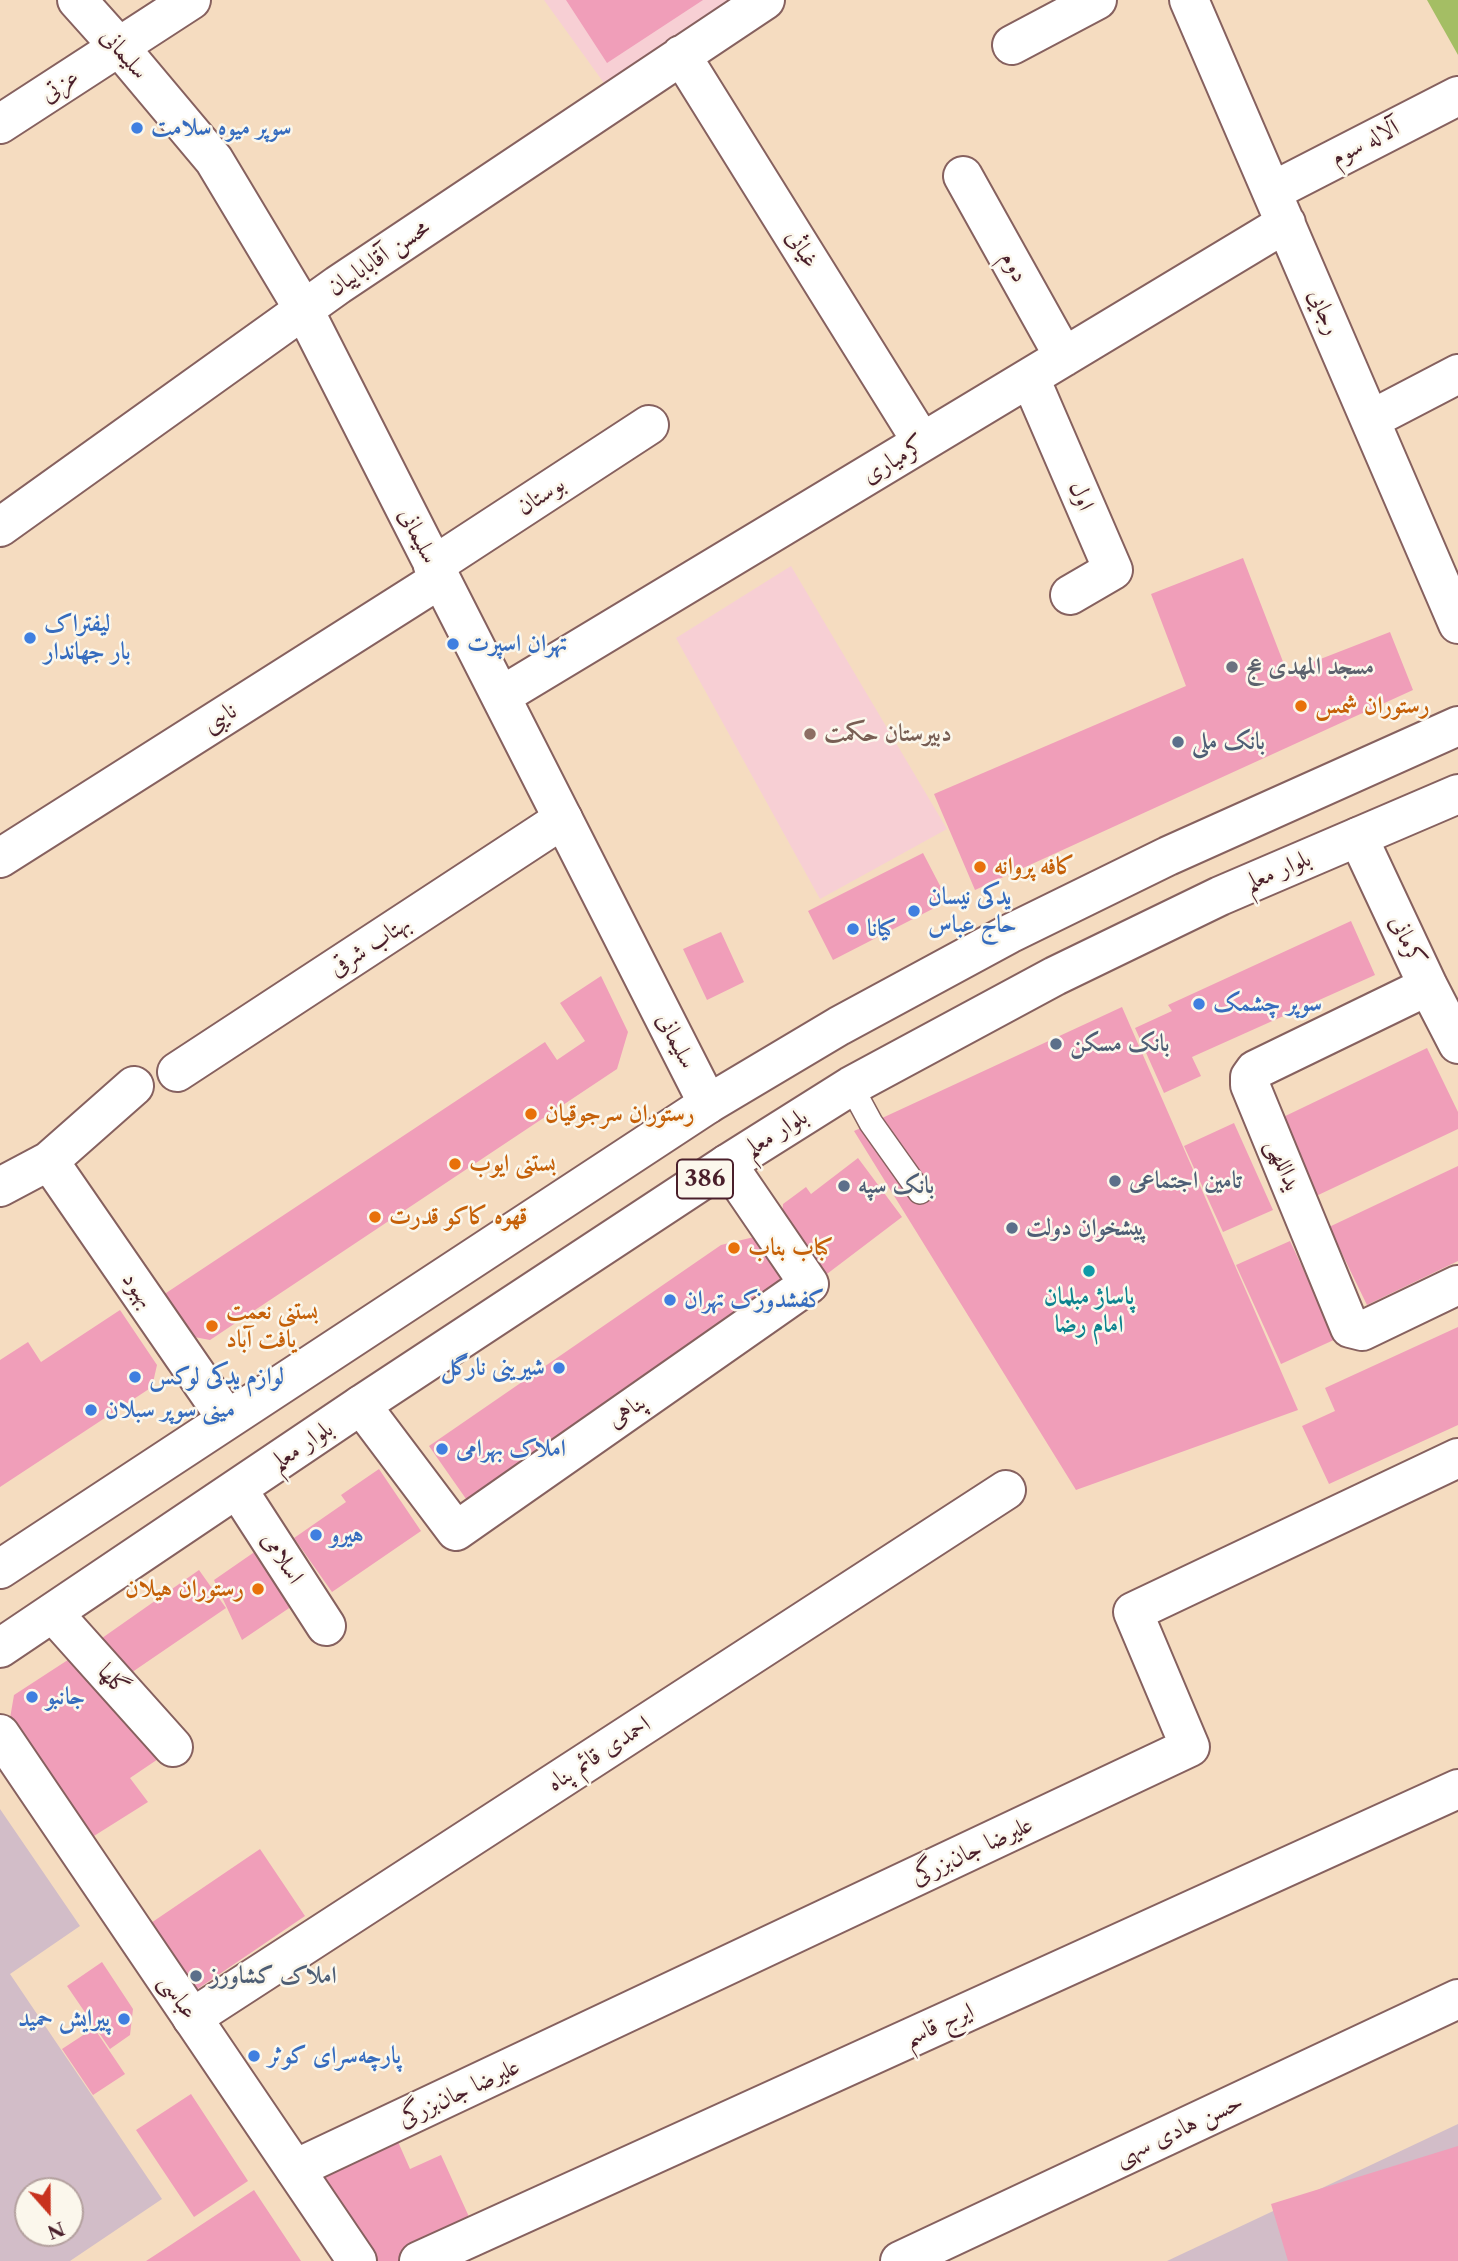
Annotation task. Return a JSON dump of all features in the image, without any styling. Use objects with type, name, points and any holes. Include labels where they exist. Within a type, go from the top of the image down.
[{"type":"street","name":"سلیمانی","points":[[77,0],[214,160],[304,310],[709,1104]]},
{"type":"street","name":"عزتی","points":[[0,124],[191,0]]},
{"type":"street","name":"محسن آقاباباییان","points":[[0,527],[304,310],[765,0]]},
{"type":"street","points":[[1012,45],[1097,0]]},
{"type":"street","name":"رجایی","points":[[1191,1],[1458,624]]},
{"type":"street","name":"غیاثی","points":[[681,55],[922,442]]},
{"type":"street","name":"آلاله سوم","points":[[1280,207],[1458,96]]},
{"type":"street","name":"دوم","points":[[963,176],[1064,358]]},
{"type":"street","name":"کرمیاری","points":[[501,696],[1064,358],[1280,207]]},
{"type":"street","points":[[1370,420],[1458,374]]},
{"type":"street","name":"اول","points":[[1030,378],[1113,570],[1070,595]]},
{"type":"street","name":"بوستان","points":[[436,572],[649,425]]},
{"type":"street","name":"نایبی","points":[[0,858],[436,572]]},
{"type":"street","name":"386","points":[[0,1569],[709,1104],[839,1026],[1009,934],[1168,856],[1458,726]]},
{"type":"street","name":"بلوار معلم","points":[[0,1648],[361,1405],[727,1164],[851,1086],[1067,970],[1220,896],[1458,794]]},
{"type":"street","name":"بهتاب شرقی","points":[[177,1072],[563,819]]},
{"type":"street","name":"کرمانی","points":[[1358,836],[1458,1044]]},
{"type":"street","name":"یداللهی","points":[[1428,986],[1255,1070],[1250,1077],[1250,1085],[1350,1328],[1362,1331],[1458,1285]]},
{"type":"street","points":[[0,1188],[49,1161],[134,1086]]},
{"type":"street","name":"بهبود","points":[[49,1161],[227,1419]]},
{"type":"street","name":"پناهی","points":[[361,1405],[456,1531],[809,1284],[727,1164]]},
{"type":"street","name":"علیرضا جان‌بزرگی","points":[[295,2169],[1190,1747],[1133,1612],[1458,1458]]},
{"type":"street","name":"اسلامی","points":[[238,1490],[326,1626]]},
{"type":"street","name":"احمدی قائم پناه","points":[[192,2018],[1006,1490]]},
{"type":"street","name":"گلها","points":[[53,1613],[173,1747]]},
{"type":"street","name":"عباسی","points":[[0,1734],[357,2261]]},
{"type":"street","name":"ایرج قاسم","points":[[419,2261],[1458,1789]]},
{"type":"street","name":"حسن هادی سهی","points":[[900,2261],[1458,1999]]},
{"type":"lane","points":[[851,1086],[871,1123],[920,1192]]},
{"type":"shaded area","points":[[544,0],[749,0],[609,90]]},
{"type":"shaded area","name":"دبیرستان حکمت","points":[[791,566],[947,829],[820,899],[676,638]]},
{"type":"shaded area","points":[[0,1809],[80,1926],[10,1974],[162,2199],[70,2261],[0,2261]]},
{"type":"shaded area","points":[[1458,2124],[1458,2261],[1167,2261]]},
{"type":"green space","points":[[1427,0],[1458,0],[1458,55]]},
{"type":"building","points":[[566,0],[703,0],[607,63]]},
{"type":"building","points":[[1243,558],[1287,672],[1390,632],[1413,690],[975,890],[934,794],[1186,686],[1151,594]]},
{"type":"building","points":[[923,853],[948,901],[833,960],[808,911]]},
{"type":"building","points":[[1351,921],[1375,975],[1192,1057],[1201,1076],[1164,1093],[1135,1028],[1172,1011],[1168,1005]]},
{"type":"building","points":[[721,932],[744,982],[707,1000],[683,949]]},
{"type":"building","points":[[601,976],[628,1032],[617,1069],[210,1340],[189,1336],[163,1295],[545,1042],[557,1060],[585,1041],[560,1003]]},
{"type":"building","name":"پاساژ مبلمان امام رضا","points":[[1122,1007],[1298,1410],[1076,1490],[854,1131]]},
{"type":"building","points":[[1427,1048],[1458,1112],[1458,1129],[1314,1197],[1277,1120]]},
{"type":"building","points":[[1234,1123],[1273,1210],[1223,1232],[1184,1146]]},
{"type":"building","points":[[858,1158],[902,1217],[819,1280],[781,1229],[783,1204],[806,1187],[811,1194]]},
{"type":"building","points":[[1458,1166],[1458,1261],[1367,1305],[1329,1227]]},
{"type":"building","points":[[754,1237],[788,1287],[471,1506],[429,1446],[721,1245]]},
{"type":"building","points":[[1290,1241],[1336,1339],[1281,1364],[1236,1265]]},
{"type":"building","points":[[120,1310],[157,1365],[152,1387],[0,1487],[0,1360],[28,1342],[41,1362]]},
{"type":"building","points":[[1458,1327],[1458,1425],[1329,1484],[1302,1426],[1335,1411],[1325,1388]]},
{"type":"building","points":[[379,1469],[421,1531],[332,1592],[294,1538],[346,1502],[341,1495]]},
{"type":"building","name":"رستوران هیلان","points":[[266,1544],[304,1598],[242,1640],[214,1580]]},
{"type":"building","points":[[199,1570],[226,1608],[125,1677],[95,1643]]},
{"type":"building","points":[[77,1654],[167,1753],[130,1778],[148,1802],[86,1841],[8,1730],[14,1695]]},
{"type":"building","points":[[260,1849],[305,1916],[193,1992],[148,1925]]},
{"type":"building","points":[[102,1962],[133,2009],[130,2035],[110,2049],[67,1986]]},
{"type":"building","points":[[94,2028],[125,2074],[93,2095],[62,2049]]},
{"type":"building","points":[[191,2094],[248,2181],[194,2217],[136,2130]]},
{"type":"building","points":[[395,2135],[410,2169],[441,2155],[475,2230],[408,2261],[368,2261],[314,2172]]},
{"type":"building","points":[[1458,2146],[1458,2261],[1288,2261],[1271,2204]]},
{"type":"building","points":[[254,2190],[301,2261],[146,2261],[166,2248]]},
{"type":"place","name":"سوپر میوه سلامت","points":[[137,128]]},
{"type":"place","name":"لیفتراک بار جهاندار","points":[[30,638]]},
{"type":"place","name":"تهران اسپرت","points":[[453,644]]},
{"type":"place","name":"مسجد المهدی عج","points":[[1232,667]]},
{"type":"place","name":"رستوران شمس","points":[[1301,706]]},
{"type":"place","name":"دبیرستان حکمت","points":[[810,734]]},
{"type":"place","name":"بانک ملی","points":[[1178,742]]},
{"type":"place","name":"کافه پروانه","points":[[980,867]]},
{"type":"place","name":"یدکی نیسان حاج عباس","points":[[914,911]]},
{"type":"place","name":"کیانا","points":[[853,929]]},
{"type":"place","name":"سوپر چشمک","points":[[1199,1004]]},
{"type":"place","name":"بانک مسکن","points":[[1056,1044]]},
{"type":"place","name":"رستوران سرجوقیان","points":[[531,1114]]},
{"type":"place","name":"بستنی ایوب","points":[[455,1164]]},
{"type":"place","name":"تامین اجتماعی","points":[[1115,1181]]},
{"type":"place","name":"بانک سپه","points":[[844,1186]]},
{"type":"place","name":"قهوه کاکو قدرت","points":[[375,1217]]},
{"type":"place","name":"پیشخوان دولت","points":[[1012,1228]]},
{"type":"place","name":"کباب بناب","points":[[734,1248]]},
{"type":"place","name":"پاساژ مبلمان امام رضا","points":[[1089,1271]]},
{"type":"place","name":"کفشدوزک تهران","points":[[670,1300]]},
{"type":"place","name":"بستنی نعمت یافت آباد","points":[[212,1326]]},
{"type":"place","name":"شیرینی نارگل","points":[[559,1368]]},
{"type":"place","name":"لوازم یدکی لوکس","points":[[135,1377]]},
{"type":"place","name":"مینی سوپر سبلان","points":[[91,1410]]},
{"type":"place","name":"املاک بهرامی","points":[[442,1449]]},
{"type":"place","name":"هیرو","points":[[316,1535]]},
{"type":"place","name":"رستوران هیلان","points":[[258,1589]]},
{"type":"place","name":"جانبو","points":[[32,1697]]},
{"type":"place","name":"املاک کشاورز","points":[[196,1976]]},
{"type":"place","name":"پیرایش حمید","points":[[124,2019]]},
{"type":"place","name":"پارچه‌سرای کوثر","points":[[254,2056]]}]
